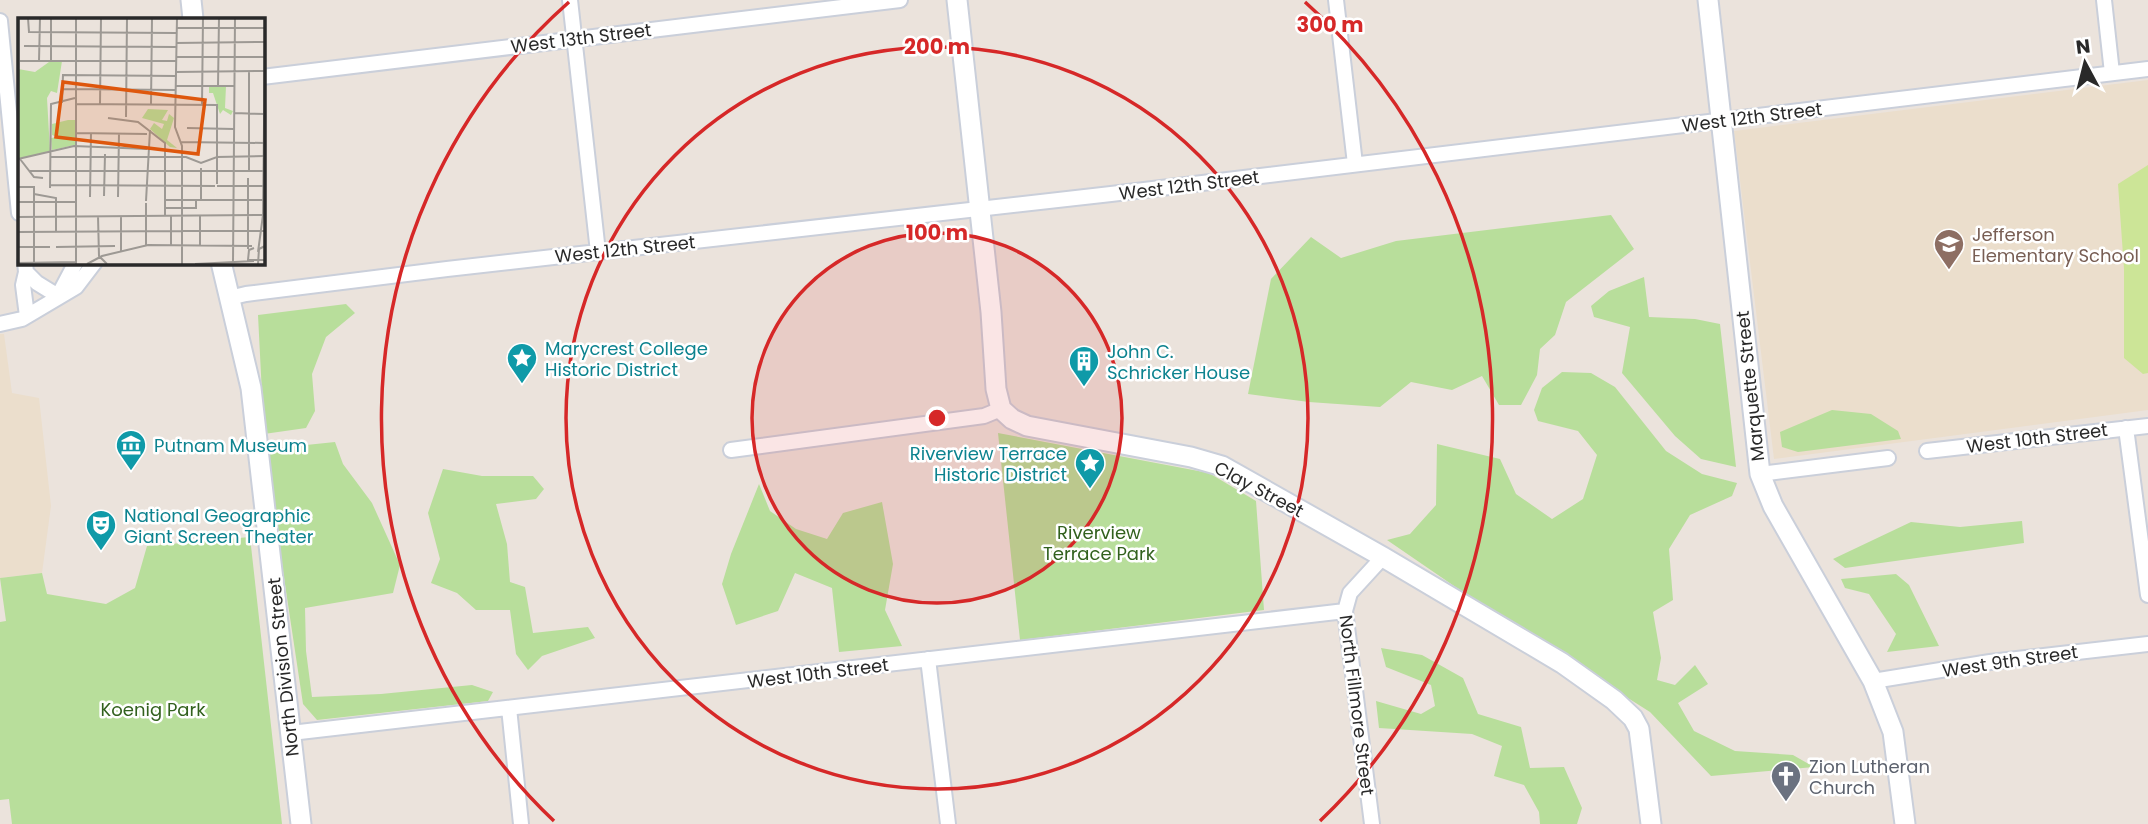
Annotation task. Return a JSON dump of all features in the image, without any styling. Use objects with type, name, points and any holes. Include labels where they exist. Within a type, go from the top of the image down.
[{"type":"street","points":[[191,0],[193,18]]},
{"type":"street","points":[[570,0],[598,252]]},
{"type":"street","name":"West 13th Street","points":[[264,76],[900,0]]},
{"type":"street","points":[[731,450],[984,416],[1001,409],[996,388],[981,208],[957,0]]},
{"type":"street","points":[[1336,0],[1355,164]]},
{"type":"street","name":"Marquette Street","points":[[1708,0],[1760,474],[1779,518],[1873,681],[1894,732],[1905,824]]},
{"type":"street","points":[[2104,0],[2112,73]]},
{"type":"street","points":[[0,21],[13,106],[18,195]]},
{"type":"street","name":"West 12th Street","points":[[229,298],[406,274],[2148,69]]},
{"type":"street","points":[[58,296],[75,264]]},
{"type":"street","points":[[0,324],[27,316],[76,286],[93,264]]},
{"type":"street","name":"North Division Street","points":[[221,264],[251,388],[301,824]]},
{"type":"street","points":[[25,267],[37,283],[58,296]]},
{"type":"street","points":[[25,267],[23,285],[27,316]]},
{"type":"street","name":"Clay Street","points":[[1001,409],[1027,426],[1191,457],[1222,466],[1562,663],[1614,700],[1633,718],[1639,729],[1651,824]]},
{"type":"street","name":"West 10th Street","points":[[1927,451],[2148,426]]},
{"type":"street","points":[[2126,428],[2148,595]]},
{"type":"street","points":[[1760,474],[1888,458]]},
{"type":"street","name":"North Fillmore Street","points":[[1372,824],[1345,611],[1350,593],[1383,557]]},
{"type":"street","name":"West 10th Street","points":[[291,733],[1345,611]]},
{"type":"street","name":"West 9th Street","points":[[1873,681],[1990,662],[2148,644]]},
{"type":"street","points":[[928,659],[948,824]]},
{"type":"street","points":[[509,708],[521,824]]},
{"type":"shaded area","name":"Jefferson Elementary School","points":[[2148,80],[2148,410],[1774,459],[1734,131]]},
{"type":"shaded area","points":[[0,334],[4,334],[12,393],[39,398],[51,506],[42,573],[0,578]]},
{"type":"green space","points":[[2148,165],[2148,373],[2143,374],[2124,358],[2124,269],[2118,184]]},
{"type":"green space","points":[[1611,215],[1634,249],[1566,302],[1555,335],[1540,349],[1537,375],[1521,405],[1499,405],[1482,376],[1452,390],[1411,382],[1380,407],[1248,394],[1271,279],[1311,237],[1341,258],[1396,241]]},
{"type":"green space","points":[[1644,277],[1649,317],[1695,319],[1720,324],[1736,467],[1701,459],[1675,436],[1622,373],[1630,327],[1594,317],[1591,306],[1609,291]]},
{"type":"green space","points":[[346,304],[355,313],[326,337],[312,374],[315,411],[306,428],[264,434],[258,315]]},
{"type":"green space","points":[[1562,372],[1591,373],[1615,387],[1666,451],[1702,474],[1737,483],[1732,496],[1690,515],[1669,549],[1673,600],[1653,612],[1661,658],[1657,680],[1675,685],[1695,665],[1708,684],[1678,703],[1694,731],[1735,751],[1793,755],[1814,767],[1711,776],[1650,712],[1492,612],[1387,540],[1410,534],[1436,505],[1437,444],[1500,459],[1516,494],[1552,519],[1583,499],[1597,455],[1578,431],[1538,421],[1534,410],[1542,388]]},
{"type":"green space","points":[[1832,410],[1871,414],[1898,431],[1901,439],[1798,452],[1782,447],[1780,432]]},
{"type":"green space","name":"Riverview Terrace Park","points":[[998,433],[1209,473],[1256,501],[1264,610],[1020,640]]},
{"type":"green space","points":[[335,442],[343,464],[372,503],[400,565],[393,593],[305,608],[306,651],[312,697],[381,694],[472,685],[493,692],[488,701],[317,720],[303,704],[268,449]]},
{"type":"green space","points":[[443,469],[482,476],[533,476],[544,489],[536,499],[496,504],[507,544],[510,582],[525,587],[533,633],[588,627],[595,638],[542,656],[528,670],[516,654],[510,610],[476,610],[457,593],[431,583],[440,559],[428,513]]},
{"type":"green space","points":[[759,484],[770,511],[796,529],[827,539],[843,513],[882,502],[893,564],[885,610],[902,646],[839,652],[832,588],[795,573],[778,611],[736,625],[722,584]]},
{"type":"green space","points":[[2022,521],[2024,543],[1845,568],[1833,559],[1911,522],[1960,527]]},
{"type":"green space","name":"Koenig Park","points":[[250,537],[282,824],[12,824],[9,799],[0,800],[0,622],[6,621],[0,578],[42,573],[47,594],[106,604],[135,588],[147,546]]},
{"type":"green space","points":[[1896,574],[1909,585],[1939,646],[1887,652],[1896,634],[1869,594],[1845,588],[1841,579]]},
{"type":"green space","points":[[1381,648],[1422,655],[1463,678],[1478,714],[1521,727],[1530,768],[1564,767],[1582,808],[1577,824],[1540,824],[1539,812],[1524,785],[1494,776],[1502,746],[1472,734],[1379,728],[1376,701],[1421,714],[1435,706],[1431,685],[1386,667]]},
{"type":"place","name":"Jefferson Elementary School","points":[[1949,271]]},
{"type":"place","name":"Marycrest College Historic District","points":[[522,385]]},
{"type":"place","name":"John C. Schricker House","points":[[1084,388]]},
{"type":"place","name":"Putnam Museum","points":[[131,472]]},
{"type":"place","name":"Riverview Terrace Historic District","points":[[1090,490]]},
{"type":"place","name":"National Geographic Giant Screen Theater","points":[[101,552]]},
{"type":"place","name":"Zion Lutheran Church","points":[[1786,803]]}]
